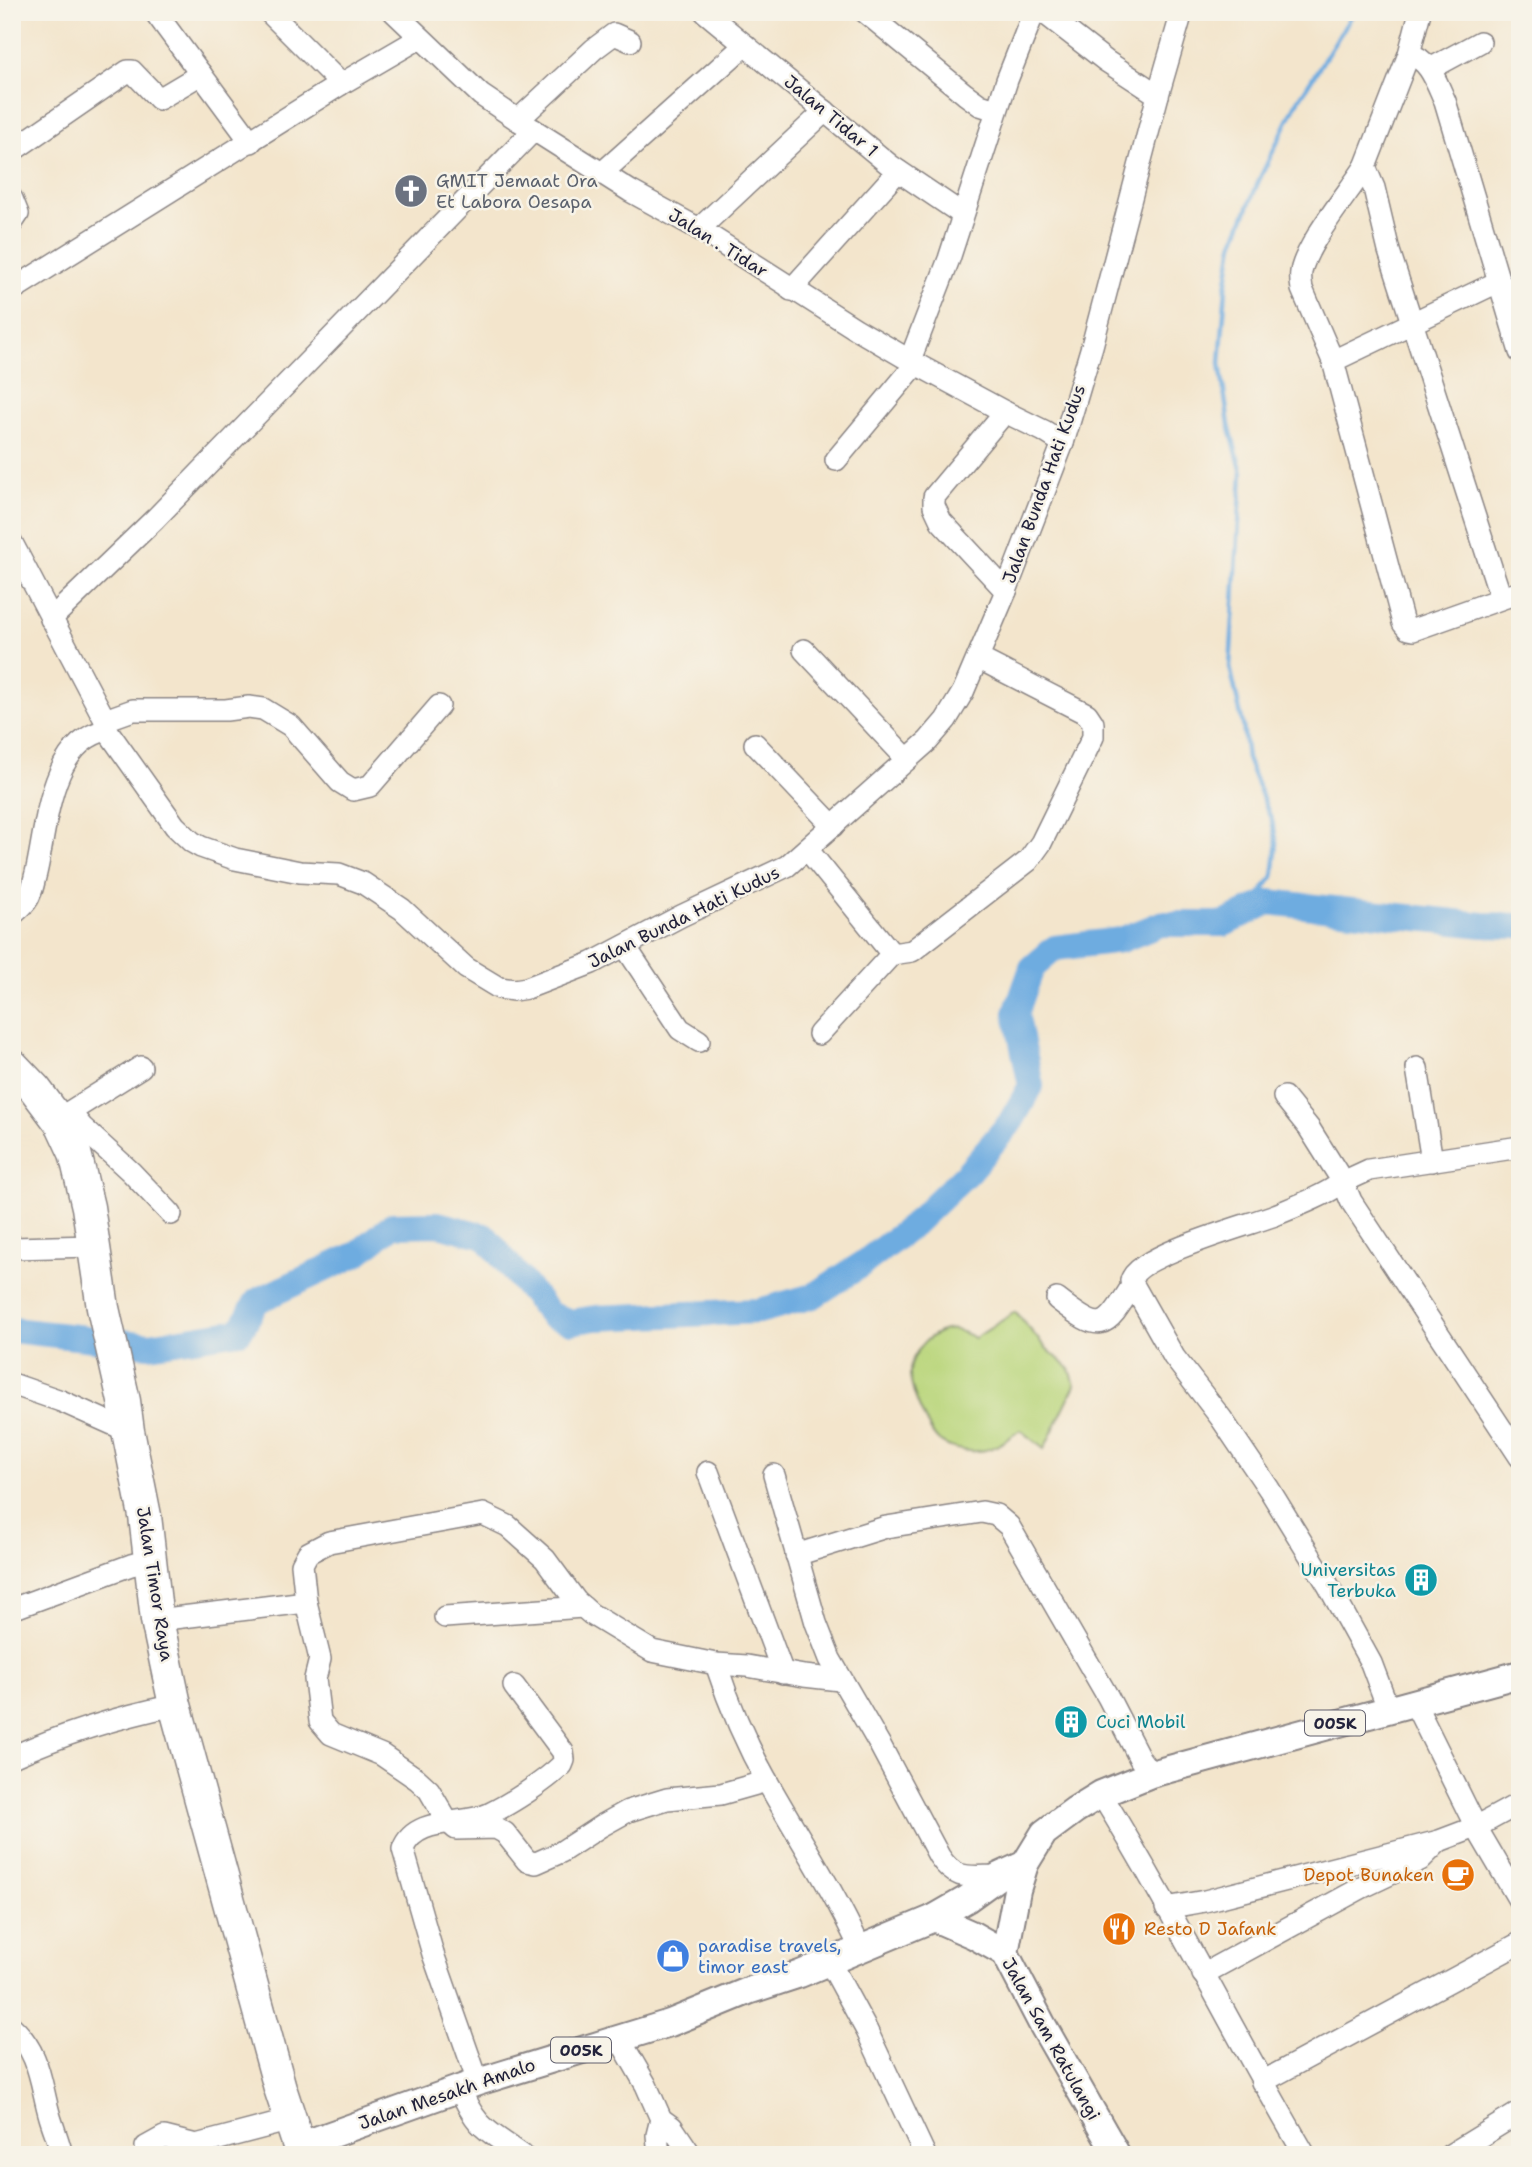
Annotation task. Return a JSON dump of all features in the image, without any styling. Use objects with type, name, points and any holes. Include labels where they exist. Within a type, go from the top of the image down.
[{"type":"highway","name":"Jalan Timor Raya","points":[[12,1065],[64,1115],[75,1153],[88,1207],[103,1308],[145,1516],[157,1620],[175,1705],[230,1910],[297,2140]]},
{"type":"main road","name":"005K","points":[[1025,1864],[1045,1833],[1075,1810],[1101,1794],[1151,1774],[1520,1674]]},
{"type":"main road","name":"Jalan Mesakh Amalo","points":[[297,2140],[670,2023],[934,1918],[999,1876],[1025,1864]]},
{"type":"main road","points":[[1005,1953],[1017,1889],[1025,1864]]},
{"type":"main road","name":"Jalan Sam Ratulangi","points":[[934,1918],[1005,1953],[1117,2155]]},
{"type":"street","points":[[155,12],[251,142]]},
{"type":"street","points":[[269,12],[341,84]]},
{"type":"street","name":"Jalan . Tidar","points":[[394,12],[481,95],[526,125],[630,191],[699,229],[791,290],[913,362],[1063,443]]},
{"type":"street","name":"Jalan Tidar 1","points":[[705,12],[898,171],[962,214]]},
{"type":"street","points":[[865,12],[979,105],[996,110]]},
{"type":"street","points":[[836,460],[913,362],[996,110],[1034,12]]},
{"type":"street","points":[[1043,12],[1106,61],[1158,95]]},
{"type":"street","name":"Jalan Bunda Hati Kudus","points":[[12,543],[106,725],[175,826],[192,842],[235,859],[300,872],[339,874],[363,883],[402,909],[466,968],[499,988],[527,988],[592,963],[787,866],[928,741],[946,720],[978,659],[1063,443],[1092,346],[1182,12]]},
{"type":"street","points":[[1365,167],[1374,188],[1413,324],[1510,595],[1413,630],[1403,623],[1333,361],[1302,289],[1301,271],[1335,209],[1365,167],[1409,54],[1420,12]]},
{"type":"street","points":[[51,619],[145,529],[526,125],[594,49],[614,34],[630,41]]},
{"type":"street","points":[[12,290],[341,84],[420,38]]},
{"type":"street","points":[[1430,69],[1480,42]]},
{"type":"street","points":[[603,173],[745,45]]},
{"type":"street","points":[[1409,54],[1421,58],[1430,69],[1445,101],[1520,352]]},
{"type":"street","points":[[12,151],[128,71],[138,76],[159,99],[201,74]]},
{"type":"street","points":[[699,229],[825,111]]},
{"type":"street","points":[[791,290],[898,171]]},
{"type":"street","points":[[12,199],[18,214],[12,223]]},
{"type":"street","points":[[1333,361],[1500,281]]},
{"type":"street","points":[[1005,412],[934,497],[934,506],[941,521],[1006,590]]},
{"type":"street","points":[[804,650],[907,759]]},
{"type":"street","points":[[819,1034],[892,954],[912,951],[1028,861],[1041,843],[1093,737],[1093,723],[1087,714],[978,659]]},
{"type":"street","points":[[12,915],[31,894],[47,812],[54,787],[65,764],[86,738],[133,710],[226,710],[249,707],[263,709],[291,726],[340,782],[353,790],[370,786],[439,706]]},
{"type":"street","points":[[755,744],[833,826]]},
{"type":"street","points":[[807,849],[892,954]]},
{"type":"street","points":[[625,946],[680,1029],[699,1041]]},
{"type":"street","points":[[141,1067],[64,1115],[82,1127],[131,1171],[171,1214]]},
{"type":"street","points":[[1417,1068],[1433,1161]]},
{"type":"street","points":[[1284,1097],[1310,1128],[1351,1200],[1520,1457]]},
{"type":"street","points":[[1388,1708],[1371,1664],[1308,1553],[1269,1489],[1174,1357],[1132,1286],[1132,1276],[1138,1269],[1167,1254],[1276,1214],[1369,1170],[1520,1147]]},
{"type":"street","points":[[12,1248],[94,1246]]},
{"type":"street","points":[[1058,1299],[1077,1314],[1094,1323],[1102,1323],[1114,1316],[1132,1286]]},
{"type":"street","points":[[12,1384],[61,1401],[126,1416]]},
{"type":"street","points":[[708,1472],[783,1673]]},
{"type":"street","points":[[774,1475],[816,1623],[840,1680],[880,1745],[947,1868],[956,1875],[965,1877],[999,1876]]},
{"type":"street","points":[[796,1555],[886,1527],[982,1511],[996,1516],[1009,1526],[1030,1560],[1140,1759],[1151,1774]]},
{"type":"street","points":[[767,1781],[721,1794],[667,1799],[628,1811],[561,1852],[536,1863],[527,1861],[505,1833],[496,1828],[485,1826],[456,1829],[447,1821],[429,1790],[417,1779],[382,1755],[338,1738],[320,1721],[316,1679],[320,1659],[306,1602],[302,1564],[304,1558],[329,1542],[483,1514],[508,1526],[545,1559],[583,1607],[652,1651],[716,1664],[840,1680]]},
{"type":"street","points":[[12,1609],[151,1560]]},
{"type":"street","points":[[157,1620],[306,1602]]},
{"type":"street","points":[[445,1617],[583,1607]]},
{"type":"street","points":[[716,1664],[767,1781],[828,1884],[860,1948]]},
{"type":"street","points":[[514,1686],[563,1752],[564,1760],[556,1770],[493,1812],[469,1820],[447,1821],[413,1833],[402,1849],[469,2085],[474,2119],[522,2155]]},
{"type":"street","points":[[1414,1702],[1476,1827],[1520,1902]]},
{"type":"street","points":[[12,1757],[78,1730],[127,1715],[175,1705]]},
{"type":"street","points":[[1101,1794],[1305,2155]]},
{"type":"street","points":[[1166,1908],[1205,1901],[1439,1841],[1476,1827],[1520,1803]]},
{"type":"street","points":[[1203,1974],[1361,1888],[1420,1860],[1439,1841]]},
{"type":"street","points":[[1262,2082],[1520,1943]]},
{"type":"street","points":[[829,1961],[867,2031],[925,2155]]},
{"type":"street","points":[[12,2026],[29,2047],[39,2067],[62,2155]]},
{"type":"street","points":[[619,2038],[646,2085],[661,2119],[672,2127],[691,2155]]},
{"type":"street","points":[[1450,2155],[1520,2112]]},
{"type":"street","points":[[659,2155],[657,2135],[661,2119]]},
{"type":"street","points":[[146,2147],[164,2137],[196,2145],[297,2140]]},
{"type":"green space","points":[[1015,1312],[1045,1347],[1070,1369],[1075,1385],[1044,1449],[1020,1430],[989,1449],[961,1450],[945,1445],[933,1434],[924,1418],[911,1381],[911,1366],[918,1350],[931,1337],[947,1330],[962,1332],[975,1338]]},
{"type":"waterway","points":[[1224,924],[1257,898],[1273,877],[1277,843],[1272,821],[1247,759],[1243,725],[1230,667],[1242,473],[1229,425],[1220,363],[1226,288],[1233,244],[1259,180],[1296,104],[1354,12]]},
{"type":"waterway","points":[[12,1330],[149,1345],[240,1331],[257,1301],[357,1254],[393,1225],[438,1224],[485,1236],[550,1315],[572,1322],[595,1318],[759,1311],[813,1296],[861,1265],[913,1225],[967,1173],[1010,1123],[1031,1086],[1016,1013],[1032,968],[1055,948],[1121,940],[1161,924],[1224,924],[1268,902],[1483,925],[1520,926]]},
{"type":"place","name":"GMIT Jemaat Ora Et Labora Oesapa","points":[[411,191]]},
{"type":"place","name":"Universitas Terbuka","points":[[1421,1580]]},
{"type":"place","name":"Cuci Mobil","points":[[1071,1722]]},
{"type":"place","name":"Depot Bunaken","points":[[1458,1875]]},
{"type":"place","name":"Resto D Jafank","points":[[1119,1929]]},
{"type":"place","name":"paradise travels, timor east","points":[[673,1956]]}]
